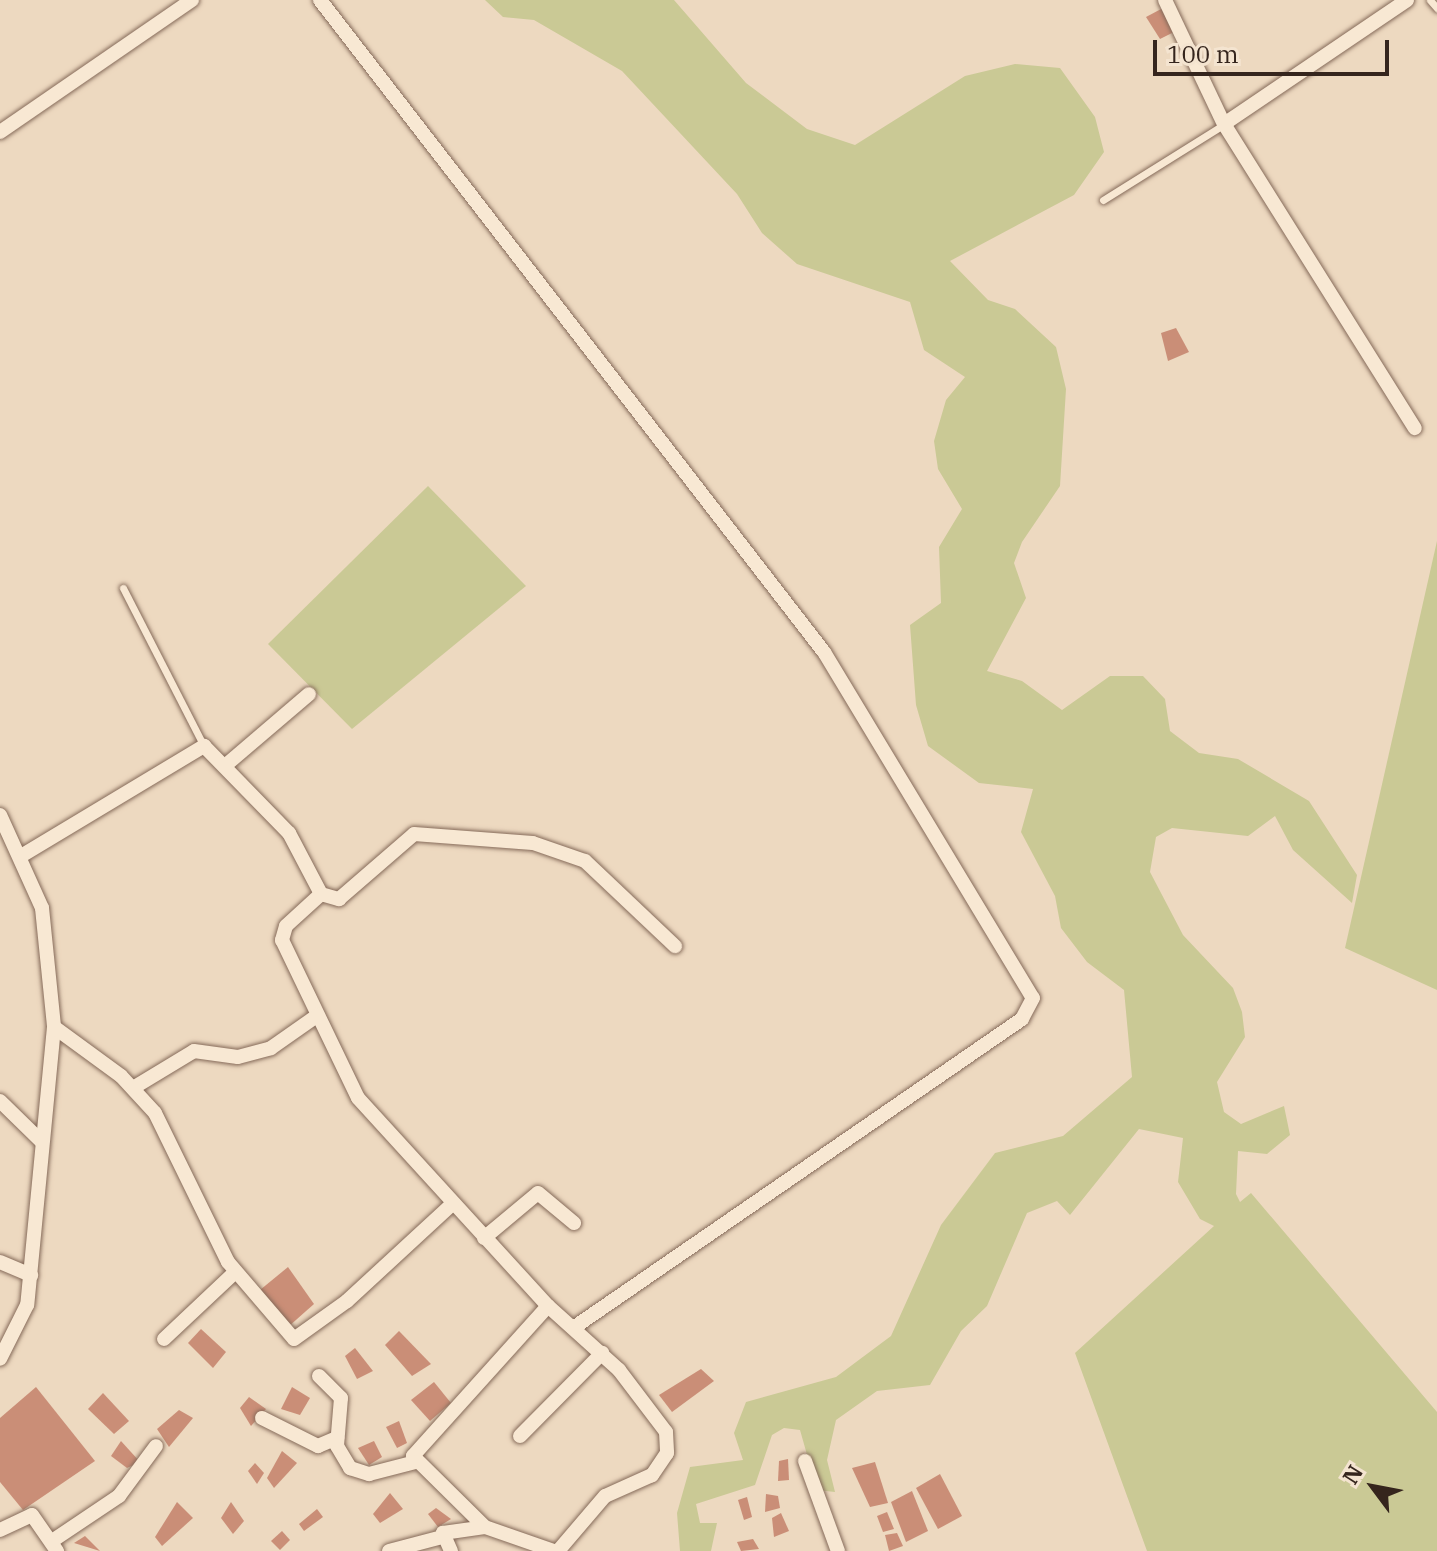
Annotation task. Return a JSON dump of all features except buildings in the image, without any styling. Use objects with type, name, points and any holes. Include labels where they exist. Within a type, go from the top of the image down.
[{"type":"street","points":[[0,132],[192,0]]},
{"type":"street","points":[[320,0],[824,652],[1033,998],[1022,1019],[576,1326]]},
{"type":"street","points":[[1165,0],[1224,124],[1415,428]]},
{"type":"street","points":[[1224,124],[1407,0]]},
{"type":"street","points":[[226,765],[309,694]]},
{"type":"street","points":[[21,856],[204,746],[226,765],[295,841],[321,894],[339,899],[414,834],[533,843],[585,861],[675,946]]},
{"type":"street","points":[[0,815],[4,833],[21,856],[42,908],[54,1027],[31,1275],[21,1319],[0,1359]]},
{"type":"street","points":[[321,894],[282,932],[358,1098],[452,1204],[548,1306],[576,1326],[656,1415],[667,1453],[652,1475],[591,1508],[556,1551],[485,1527],[415,1462]]},
{"type":"street","points":[[133,1088],[194,1051],[238,1057],[271,1048],[318,1015]]},
{"type":"street","points":[[54,1027],[133,1088],[169,1134],[235,1272],[286,1333],[300,1338],[452,1204]]},
{"type":"street","points":[[0,1101],[42,1142]]},
{"type":"street","points":[[484,1238],[538,1193],[574,1223]]},
{"type":"street","points":[[0,1262],[31,1275]]},
{"type":"street","points":[[164,1339],[235,1272]]},
{"type":"street","points":[[415,1462],[419,1445],[548,1306]]},
{"type":"street","points":[[520,1436],[602,1353]]},
{"type":"street","points":[[319,1376],[341,1398],[337,1438],[343,1459],[358,1473],[415,1462]]},
{"type":"street","points":[[262,1418],[318,1446],[337,1438]]},
{"type":"street","points":[[0,1530],[32,1515],[56,1548],[119,1496],[156,1446]]},
{"type":"street","points":[[805,1461],[838,1551]]},
{"type":"street","points":[[389,1551],[485,1527]]},
{"type":"street","points":[[442,1537],[451,1551]]},
{"type":"lane","points":[[1430,0],[1437,8]]},
{"type":"lane","points":[[1103,200],[1224,124]]},
{"type":"lane","points":[[123,588],[204,746]]},
{"type":"shaded area","points":[[485,0],[674,0],[746,83],[807,129],[855,145],[965,76],[1015,64],[1060,68],[1095,117],[1104,152],[1074,195],[950,261],[988,300],[1015,309],[1056,347],[1066,389],[1060,486],[1022,542],[1014,563],[1026,598],[987,671],[1022,681],[1062,710],[1110,676],[1143,676],[1165,699],[1170,731],[1199,753],[1238,759],[1309,801],[1357,875],[1352,903],[1293,850],[1275,816],[1248,836],[1172,828],[1156,837],[1150,872],[1183,935],[1233,988],[1242,1012],[1245,1037],[1217,1082],[1224,1112],[1241,1124],[1284,1106],[1290,1135],[1267,1154],[1238,1151],[1236,1194],[1240,1202],[1251,1193],[1437,1412],[1437,1551],[1147,1551],[1075,1353],[1214,1226],[1200,1219],[1178,1182],[1183,1138],[1139,1129],[1070,1215],[1057,1201],[1027,1213],[987,1306],[961,1331],[930,1385],[877,1391],[836,1420],[827,1460],[835,1492],[817,1490],[800,1430],[784,1428],[772,1435],[755,1485],[696,1504],[700,1523],[717,1523],[711,1551],[680,1551],[677,1513],[690,1467],[743,1460],[734,1433],[746,1402],[836,1377],[891,1336],[941,1225],[995,1153],[1063,1136],[1132,1077],[1124,990],[1087,962],[1061,928],[1055,896],[1021,832],[1033,789],[979,783],[928,746],[916,705],[910,625],[941,603],[939,547],[962,509],[938,469],[934,441],[946,400],[965,377],[924,350],[910,302],[797,264],[762,233],[737,194],[622,71],[534,20],[503,17]]},
{"type":"shaded area","points":[[428,486],[526,586],[352,729],[268,644]]},
{"type":"shaded area","points":[[1437,541],[1437,990],[1345,948]]}]
